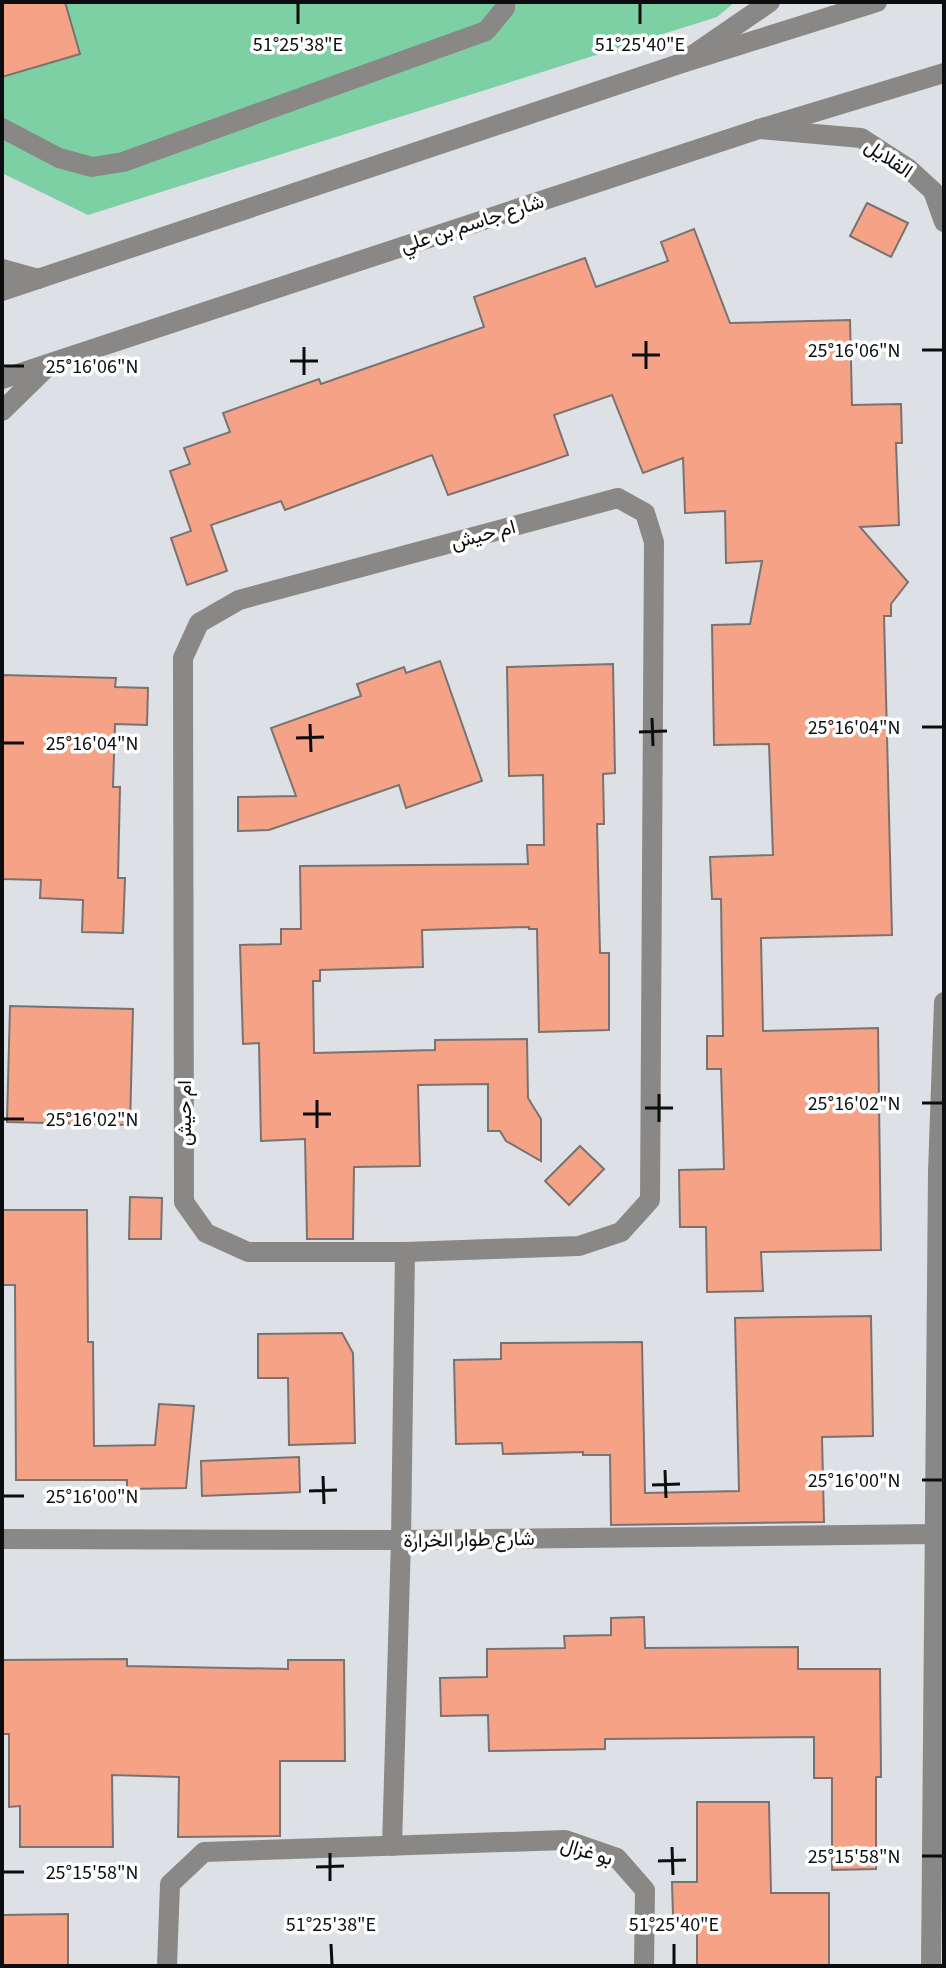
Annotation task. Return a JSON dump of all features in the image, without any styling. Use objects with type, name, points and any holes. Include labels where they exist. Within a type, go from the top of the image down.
[{"type":"street","points":[[2,128],[59,158],[92,167],[123,162],[486,31],[505,8],[505,2]]},
{"type":"street","points":[[679,64],[770,2]]},
{"type":"street","points":[[2,291],[679,64],[877,2]]},
{"type":"street","name":"شارع جاسم بن علي","points":[[2,379],[759,129],[944,73]]},
{"type":"street","name":"القلايل","points":[[759,129],[861,138],[909,169],[933,191],[944,222]]},
{"type":"street","points":[[2,269],[38,279]]},
{"type":"street","points":[[2,411],[21,389],[56,359]]},
{"type":"street","name":"ام حيش","points":[[618,498],[645,513],[654,542],[650,1200],[621,1232],[579,1246],[405,1252],[248,1252],[206,1233],[184,1202],[183,658],[199,623],[239,600],[618,498]]},
{"type":"street","points":[[931,1966],[944,1002]]},
{"type":"street","points":[[392,1846],[405,1252]]},
{"type":"street","name":"شارع طوار الخرارة","points":[[4,1537],[401,1540],[936,1534]]},
{"type":"street","name":"بو غزال","points":[[167,1966],[170,1884],[204,1852],[565,1840],[617,1858],[645,1890],[644,1966]]},
{"type":"green space","points":[[2,2],[735,2],[717,17],[88,215],[2,173]]},
{"type":"building","points":[[2,2],[65,2],[80,54],[2,77]]},
{"type":"building","points":[[867,203],[908,223],[891,257],[850,236]]},
{"type":"building","points":[[694,229],[730,323],[850,320],[852,405],[901,404],[902,443],[896,443],[899,525],[860,527],[908,582],[891,604],[891,616],[884,616],[892,935],[761,938],[763,1031],[878,1028],[881,1250],[761,1252],[763,1291],[707,1292],[706,1227],[680,1227],[679,1170],[724,1169],[721,1069],[707,1069],[707,1036],[723,1036],[721,899],[712,899],[710,857],[773,855],[769,744],[714,745],[712,625],[750,624],[762,561],[726,563],[725,511],[685,513],[683,458],[643,473],[612,395],[554,415],[568,455],[448,495],[432,455],[285,510],[281,501],[211,525],[227,571],[187,585],[171,538],[191,531],[170,471],[190,464],[184,448],[230,432],[223,413],[319,379],[321,384],[484,327],[474,297],[585,258],[596,287],[668,261],[661,242]]},
{"type":"building","points":[[440,661],[482,781],[406,808],[399,785],[269,830],[238,831],[238,797],[296,796],[271,728],[361,696],[357,684],[404,667],[406,673]]},
{"type":"building","points":[[613,664],[615,773],[603,774],[604,824],[597,824],[600,953],[609,953],[609,1030],[539,1032],[537,929],[529,927],[422,930],[423,967],[320,970],[320,981],[313,981],[314,1053],[435,1050],[435,1040],[527,1039],[528,1098],[541,1119],[541,1161],[506,1141],[500,1131],[488,1131],[488,1084],[418,1085],[420,1166],[354,1167],[353,1239],[307,1239],[305,1139],[261,1141],[259,1043],[243,1044],[240,945],[281,944],[281,929],[301,929],[300,866],[528,864],[527,845],[544,845],[543,775],[509,776],[507,667]]},
{"type":"building","points":[[2,675],[116,678],[115,687],[148,688],[147,725],[115,724],[113,787],[120,787],[118,878],[125,878],[123,933],[82,932],[83,900],[40,898],[41,880],[2,879]]},
{"type":"building","points":[[10,1006],[133,1009],[130,1125],[7,1122]]},
{"type":"building","points":[[580,1146],[604,1169],[569,1205],[545,1181]]},
{"type":"building","points":[[130,1197],[162,1198],[161,1239],[129,1239]]},
{"type":"building","points":[[2,1210],[87,1210],[88,1342],[93,1342],[94,1446],[155,1445],[159,1404],[194,1406],[186,1488],[127,1489],[127,1480],[16,1480],[15,1285],[2,1285]]},
{"type":"building","points":[[871,1316],[873,1436],[822,1437],[824,1522],[611,1525],[610,1455],[583,1455],[583,1452],[503,1454],[502,1443],[456,1444],[454,1360],[501,1359],[501,1343],[642,1342],[645,1493],[739,1491],[735,1318]]},
{"type":"building","points":[[342,1333],[353,1353],[355,1443],[289,1445],[288,1378],[258,1378],[258,1334]]},
{"type":"building","points":[[299,1457],[300,1492],[202,1496],[201,1461]]},
{"type":"building","points":[[644,1617],[645,1648],[798,1647],[798,1669],[880,1669],[881,1777],[876,1777],[876,1869],[832,1870],[832,1778],[814,1778],[814,1737],[605,1739],[605,1749],[489,1751],[488,1715],[441,1716],[440,1678],[487,1677],[487,1649],[565,1648],[564,1636],[611,1635],[611,1618]]},
{"type":"building","points":[[127,1659],[127,1666],[288,1669],[288,1660],[344,1660],[345,1761],[280,1761],[280,1836],[178,1837],[179,1777],[112,1775],[113,1847],[20,1847],[20,1806],[9,1807],[9,1734],[2,1734],[2,1660]]},
{"type":"building","points":[[697,1802],[769,1802],[771,1893],[829,1893],[829,1966],[697,1966],[697,1916],[673,1916],[672,1882],[697,1882]]},
{"type":"building","points":[[68,1914],[68,1966],[2,1966],[2,1915]]}]
